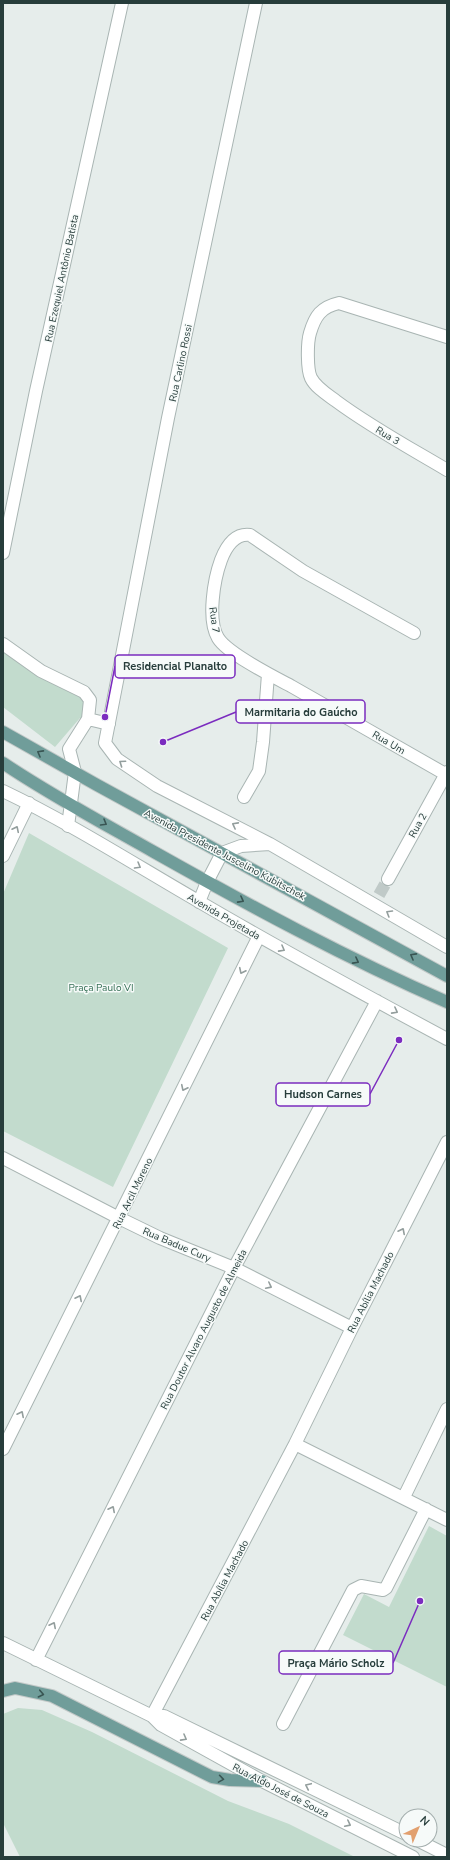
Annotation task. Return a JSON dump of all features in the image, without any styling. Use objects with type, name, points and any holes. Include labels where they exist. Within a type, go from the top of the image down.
[{"type":"main road","name":"Avenida Presidente Juscelino Kubitschek","points":[[3,732],[447,976]]},
{"type":"main road","points":[[3,763],[43,789],[207,882],[379,973],[447,1002]]},
{"type":"main road","points":[[3,1691],[15,1688],[52,1696],[212,1777],[230,1780],[262,1781]]},
{"type":"street","name":"Rua Ezequiel Antônio Batista","points":[[3,553],[36,391],[122,3]]},
{"type":"street","name":"Rua Carlino Rossi","points":[[256,3],[168,418],[105,743],[116,759],[157,786],[233,824],[377,900],[447,947]]},
{"type":"street","name":"Rua 3","points":[[447,337],[347,304],[339,303],[330,305],[317,315],[313,322],[308,339],[309,372],[312,378],[330,397],[353,414],[447,470]]},
{"type":"street","name":"Rua 7","points":[[268,674],[225,646],[217,637],[213,621],[212,602],[220,564],[225,550],[230,542],[244,534],[250,536],[303,571],[414,633]]},
{"type":"street","points":[[3,644],[40,671],[84,692],[90,700],[88,719],[69,749],[75,772],[68,826]]},
{"type":"street","points":[[244,797],[259,771],[264,742],[268,674]]},
{"type":"street","name":"Rua Um","points":[[268,674],[447,774]]},
{"type":"street","points":[[88,719],[109,724]]},
{"type":"street","name":"Rua 2","points":[[388,879],[447,774]]},
{"type":"street","name":"Avenida Projetada","points":[[3,791],[29,803],[259,936],[447,1039]]},
{"type":"street","points":[[3,856],[29,803]]},
{"type":"street","points":[[199,902],[207,882],[222,853],[241,846],[270,844]]},
{"type":"street","name":"Rua Arcil Moreno","points":[[3,1449],[259,936]]},
{"type":"street","name":"Rua Doutor Alvaro Augusto de Almeida","points":[[36,1660],[234,1268],[377,1001]]},
{"type":"street","name":"Rua Abília Machado","points":[[152,1716],[295,1444],[352,1328],[447,1142]]},
{"type":"street","name":"Rua Badue Cury","points":[[3,1158],[160,1238],[234,1268],[352,1328]]},
{"type":"street","points":[[404,1498],[447,1409]]},
{"type":"street","points":[[295,1444],[447,1520]]},
{"type":"street","points":[[283,1724],[354,1590],[361,1586],[383,1590],[386,1588],[426,1509]]},
{"type":"street","name":"Rua Aldo José de Souza","points":[[3,1643],[152,1716],[161,1725],[262,1781],[413,1857]]},
{"type":"street","name":"Rua Aldo José de Souza","points":[[152,1716],[164,1716],[398,1830]]},
{"type":"street","points":[[433,1848],[447,1855]]},
{"type":"green space","points":[[3,644],[84,692],[88,719],[80,718],[55,747],[3,707]]},
{"type":"green space","name":"Praça Paulo VI","points":[[29,833],[228,948],[113,1187],[3,1131],[3,894]]},
{"type":"green space","points":[[429,1526],[447,1536],[447,1687],[343,1635],[364,1594],[389,1607]]},
{"type":"green space","points":[[18,1708],[42,1710],[92,1732],[228,1801],[289,1824],[355,1857],[20,1857],[3,1823],[3,1714]]},
{"type":"tunnel","points":[[379,895],[388,879]]},
{"type":"place","name":"Residencial Planalto","points":[[105,717]]},
{"type":"place","name":"Marmitaria do Gaúcho","points":[[163,742]]},
{"type":"place","name":"Hudson Carnes","points":[[399,1040]]},
{"type":"place","name":"Praça Mário Scholz","points":[[420,1601]]}]
